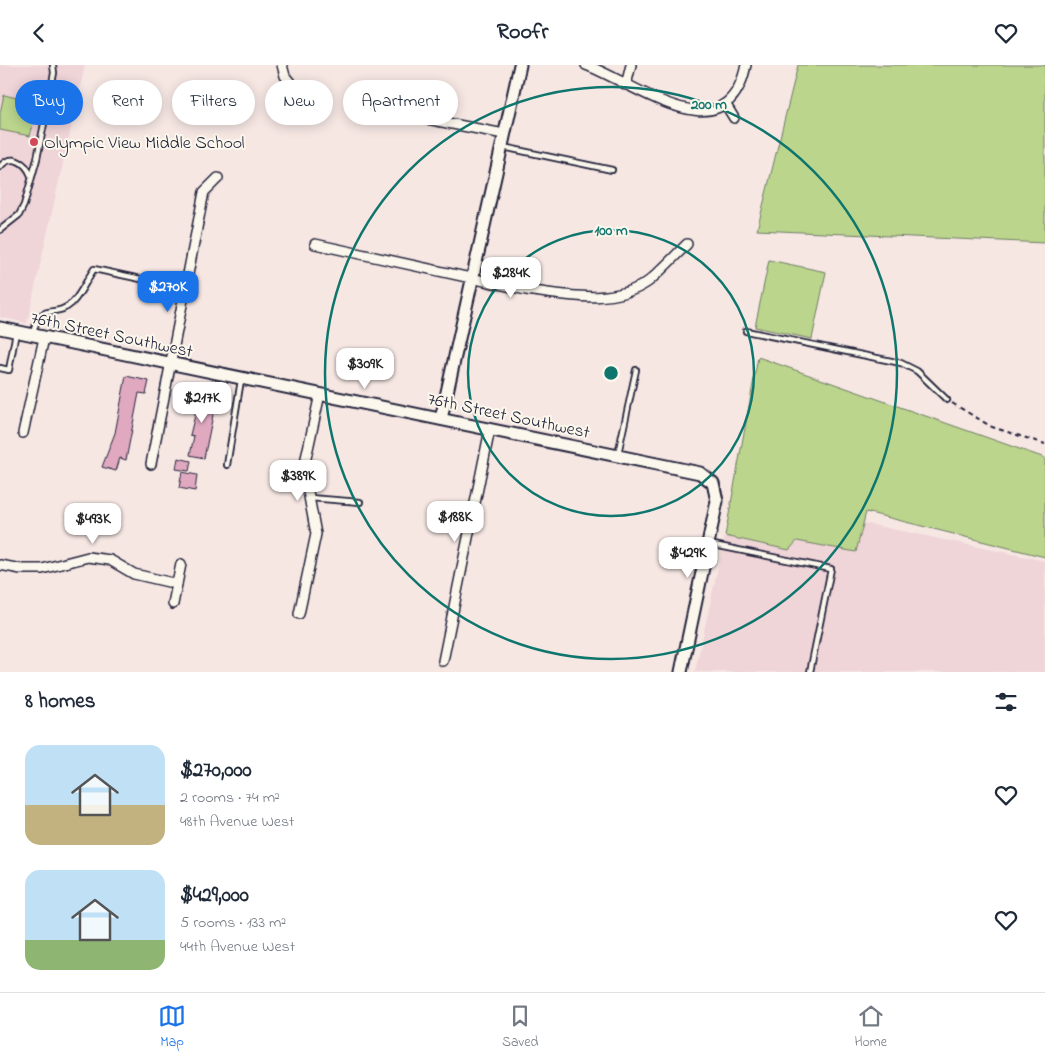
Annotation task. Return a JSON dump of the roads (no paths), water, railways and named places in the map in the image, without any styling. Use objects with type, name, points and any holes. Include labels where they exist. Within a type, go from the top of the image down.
[{"type":"street","points":[[282,65],[284,76],[287,80]]},
{"type":"street","points":[[441,419],[520,65]]},
{"type":"street","points":[[586,65],[654,99],[690,109],[709,110],[726,105],[738,92],[746,65]]},
{"type":"street","points":[[626,85],[631,65]]},
{"type":"street","points":[[726,105],[734,118]]},
{"type":"street","points":[[458,125],[504,134]]},
{"type":"street","points":[[151,464],[204,192],[218,178]]},
{"type":"street","points":[[315,244],[473,279],[558,295],[606,296],[629,291],[648,281],[688,244]]},
{"type":"street","name":"76th Street Southwest","points":[[0,329],[695,471],[708,477],[714,483],[716,489],[717,501],[709,544]]},
{"type":"street","points":[[23,433],[38,337]]},
{"type":"street","points":[[299,614],[316,534],[306,458],[320,394]]},
{"type":"street","points":[[443,661],[490,429]]},
{"type":"street","points":[[681,672],[709,544]]},
{"type":"street","points":[[0,565],[22,569],[42,569],[88,557],[110,560],[134,575],[177,584]]},
{"type":"street","points":[[173,604],[181,564]]},
{"type":"lane","points":[[0,230],[19,215],[24,205],[39,151],[54,73],[53,65]]},
{"type":"lane","points":[[502,147],[612,170]]},
{"type":"lane","points":[[0,167],[6,161],[18,161],[27,166],[31,176]]},
{"type":"lane","points":[[38,337],[37,318],[44,313],[66,308],[74,301],[94,269],[150,281],[163,279]]},
{"type":"lane","points":[[746,331],[901,363],[917,371],[948,400]]},
{"type":"lane","points":[[0,368],[9,370],[16,332]]},
{"type":"lane","points":[[618,456],[636,370]]},
{"type":"lane","points":[[227,465],[241,378]]},
{"type":"lane","points":[[310,499],[360,502]]},
{"type":"lane","points":[[709,544],[831,569],[810,672]]},
{"type":"place","name":"Olympic View Middle School","points":[[34,142]]}]
